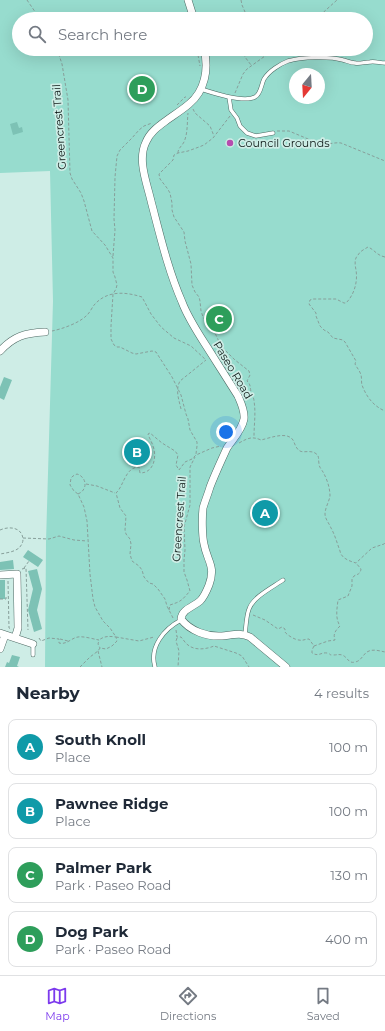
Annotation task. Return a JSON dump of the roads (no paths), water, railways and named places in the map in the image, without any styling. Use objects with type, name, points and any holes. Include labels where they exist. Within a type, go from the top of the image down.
[{"type":"street","points":[[188,0],[192,12]]},
{"type":"street","name":"Paseo Road","points":[[179,621],[185,610],[201,600],[209,585],[212,569],[204,545],[203,508],[217,470],[228,447],[244,420],[243,408],[238,396],[194,327],[182,303],[170,272],[144,170],[143,152],[148,137],[160,125],[188,105],[201,89],[205,79],[207,65],[205,56]]},
{"type":"street","points":[[0,351],[12,340],[20,336],[45,332]]},
{"type":"street","points":[[0,575],[17,574],[18,628],[8,635],[0,649]]},
{"type":"street","points":[[179,621],[184,623],[189,628],[206,634],[220,636],[239,634],[250,637],[286,667]]},
{"type":"street","points":[[8,635],[33,644]]},
{"type":"lane","points":[[201,89],[243,100],[256,96],[259,93],[264,79],[269,73],[281,64],[288,61],[320,58],[342,60],[361,64],[371,61],[385,63]]},
{"type":"lane","points":[[229,97],[232,113],[237,118],[242,129],[247,133],[256,136],[272,134]]},
{"type":"lane","points":[[245,635],[249,609],[255,600],[283,580]]},
{"type":"lane","points":[[155,667],[153,653],[161,636],[179,621]]},
{"type":"lane","points":[[33,644],[33,655]]},
{"type":"place","name":"Dog Park","points":[[142,89]]},
{"type":"place","name":"Council Grounds","points":[[230,143]]},
{"type":"place","name":"Palmer Park","points":[[219,319]]},
{"type":"place","name":"Pawnee Ridge","points":[[137,452]]},
{"type":"place","name":"South Knoll","points":[[265,513]]}]
